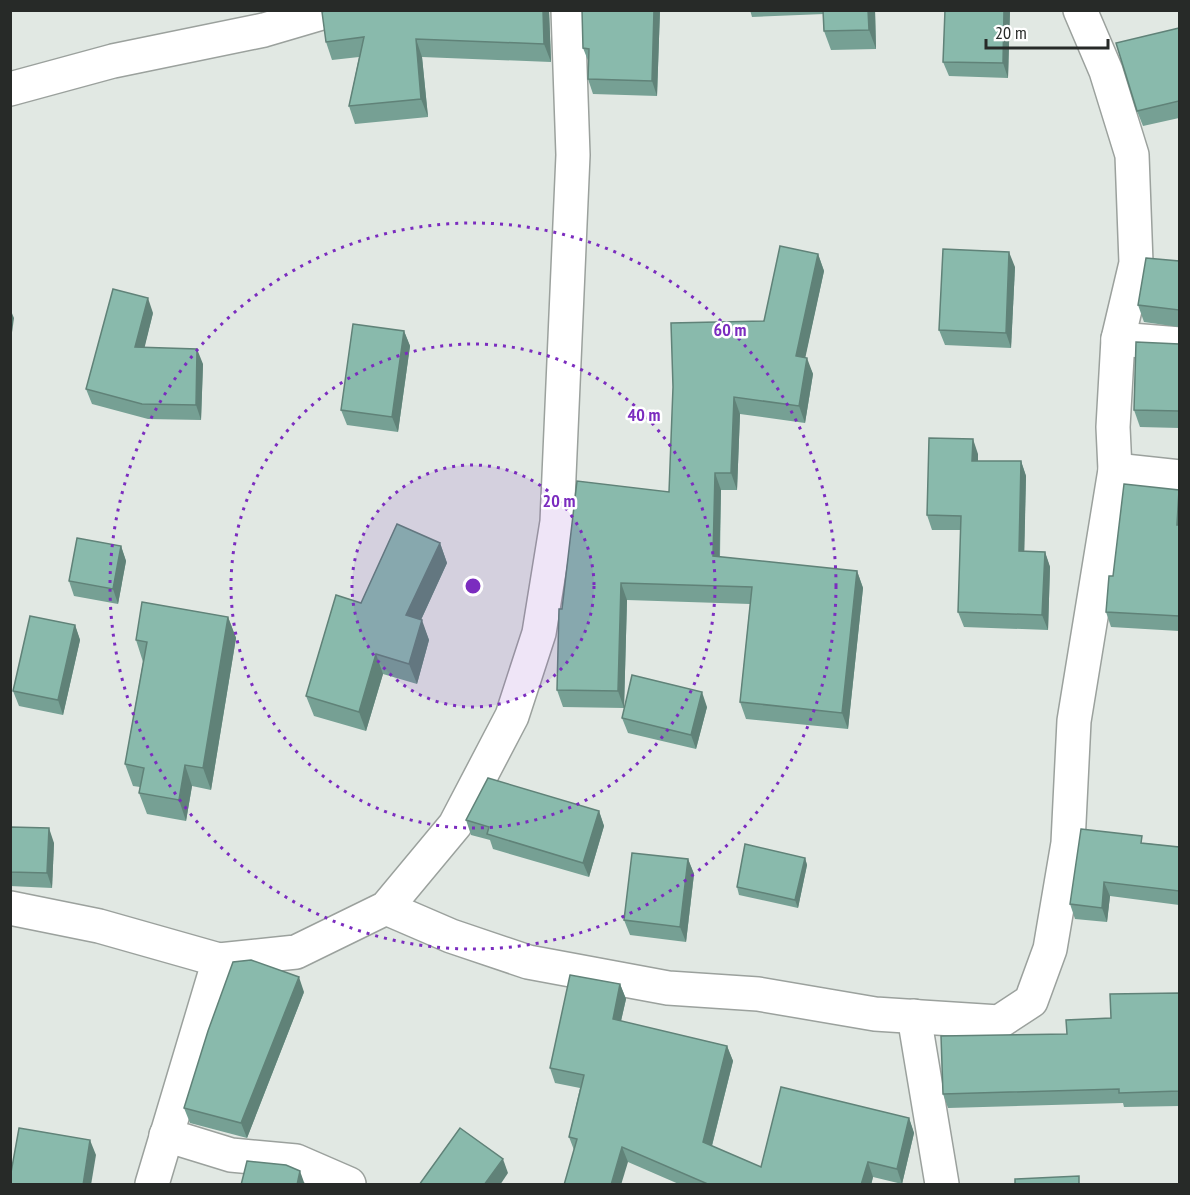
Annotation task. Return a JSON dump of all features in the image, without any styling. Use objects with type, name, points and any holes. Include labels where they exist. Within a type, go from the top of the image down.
[{"type":"street","points":[[10,88],[113,61],[264,30],[332,10]]},
{"type":"street","points":[[10,908],[99,926],[219,960],[296,952],[386,908],[455,825],[512,716],[539,633],[557,522],[566,368],[573,155],[568,10]]},
{"type":"street","points":[[386,908],[451,936],[528,962],[668,988],[758,994],[875,1014],[999,1022],[1031,1001],[1050,949],[1068,843],[1074,721],[1115,470],[1113,427],[1118,339],[1136,263],[1132,155],[1106,71],[1080,10]]},
{"type":"street","points":[[1118,339],[1179,344]]},
{"type":"street","points":[[1115,470],[1179,477]]},
{"type":"street","points":[[152,1185],[219,960]]},
{"type":"street","points":[[914,1016],[942,1185]]},
{"type":"street","points":[[166,1135],[231,1155],[296,1161],[349,1185]]},
{"type":"building","points":[[326,10],[543,10],[544,44],[416,39],[421,99],[349,106],[364,37],[326,42],[322,12]]},
{"type":"building","points":[[582,10],[654,10],[652,81],[588,79],[589,49],[583,48]]},
{"type":"building","points":[[823,10],[868,10],[869,30],[824,31]]},
{"type":"building","points":[[945,10],[1004,10],[1003,63],[943,62]]},
{"type":"building","points":[[1179,28],[1179,101],[1137,111],[1116,43]]},
{"type":"building","points":[[780,246],[818,254],[796,356],[807,358],[799,406],[734,397],[731,473],[715,473],[713,556],[857,571],[842,713],[740,702],[752,587],[621,583],[618,691],[557,690],[559,609],[562,609],[577,481],[669,492],[673,387],[671,323],[764,321]]},
{"type":"building","points":[[943,249],[1009,252],[1006,333],[939,330]]},
{"type":"building","points":[[1146,258],[1179,261],[1179,310],[1138,305]]},
{"type":"building","points":[[113,289],[148,298],[135,347],[197,349],[196,405],[142,404],[86,389]]},
{"type":"building","points":[[353,324],[404,331],[392,417],[341,410]]},
{"type":"building","points":[[1136,342],[1179,344],[1179,411],[1134,410]]},
{"type":"building","points":[[929,438],[973,439],[972,461],[1021,461],[1019,551],[1045,552],[1042,615],[958,612],[961,516],[927,515]]},
{"type":"building","points":[[1124,484],[1179,490],[1177,525],[1179,525],[1179,616],[1106,612],[1109,576],[1113,576]]},
{"type":"building","points":[[397,524],[440,543],[406,615],[422,620],[409,664],[376,654],[359,712],[306,696],[336,595],[361,603]]},
{"type":"building","points":[[77,538],[121,546],[113,589],[69,581]]},
{"type":"building","points":[[142,602],[228,617],[203,768],[185,765],[179,800],[139,793],[144,768],[125,764],[147,642],[136,640]]},
{"type":"building","points":[[30,616],[75,625],[58,700],[13,691]]},
{"type":"building","points":[[632,675],[702,692],[691,735],[622,718]]},
{"type":"building","points":[[488,778],[599,811],[583,863],[487,834],[489,827],[466,820]]},
{"type":"building","points":[[10,827],[49,828],[47,873],[10,872]]},
{"type":"building","points":[[1081,829],[1142,836],[1141,843],[1179,847],[1179,891],[1104,882],[1102,908],[1070,904]]},
{"type":"building","points":[[745,844],[805,858],[795,900],[737,887]]},
{"type":"building","points":[[632,853],[688,859],[680,927],[624,920]]},
{"type":"building","points":[[251,960],[299,977],[241,1123],[184,1108],[233,962]]},
{"type":"building","points":[[570,975],[620,984],[613,1019],[727,1046],[703,1142],[761,1167],[781,1087],[909,1118],[897,1169],[868,1162],[861,1185],[710,1185],[622,1147],[611,1185],[564,1185],[577,1139],[569,1137],[584,1075],[550,1068]]},
{"type":"building","points":[[1179,993],[1179,1091],[1119,1093],[1119,1089],[943,1094],[941,1036],[1067,1034],[1066,1020],[1111,1018],[1110,994]]},
{"type":"building","points":[[19,1128],[90,1140],[83,1185],[10,1185]]},
{"type":"building","points":[[460,1128],[503,1159],[484,1185],[419,1185]]},
{"type":"building","points":[[247,1161],[286,1165],[300,1171],[297,1185],[241,1185]]},
{"type":"building","points":[[1079,1176],[1079,1185],[1015,1185],[1015,1179]]}]
